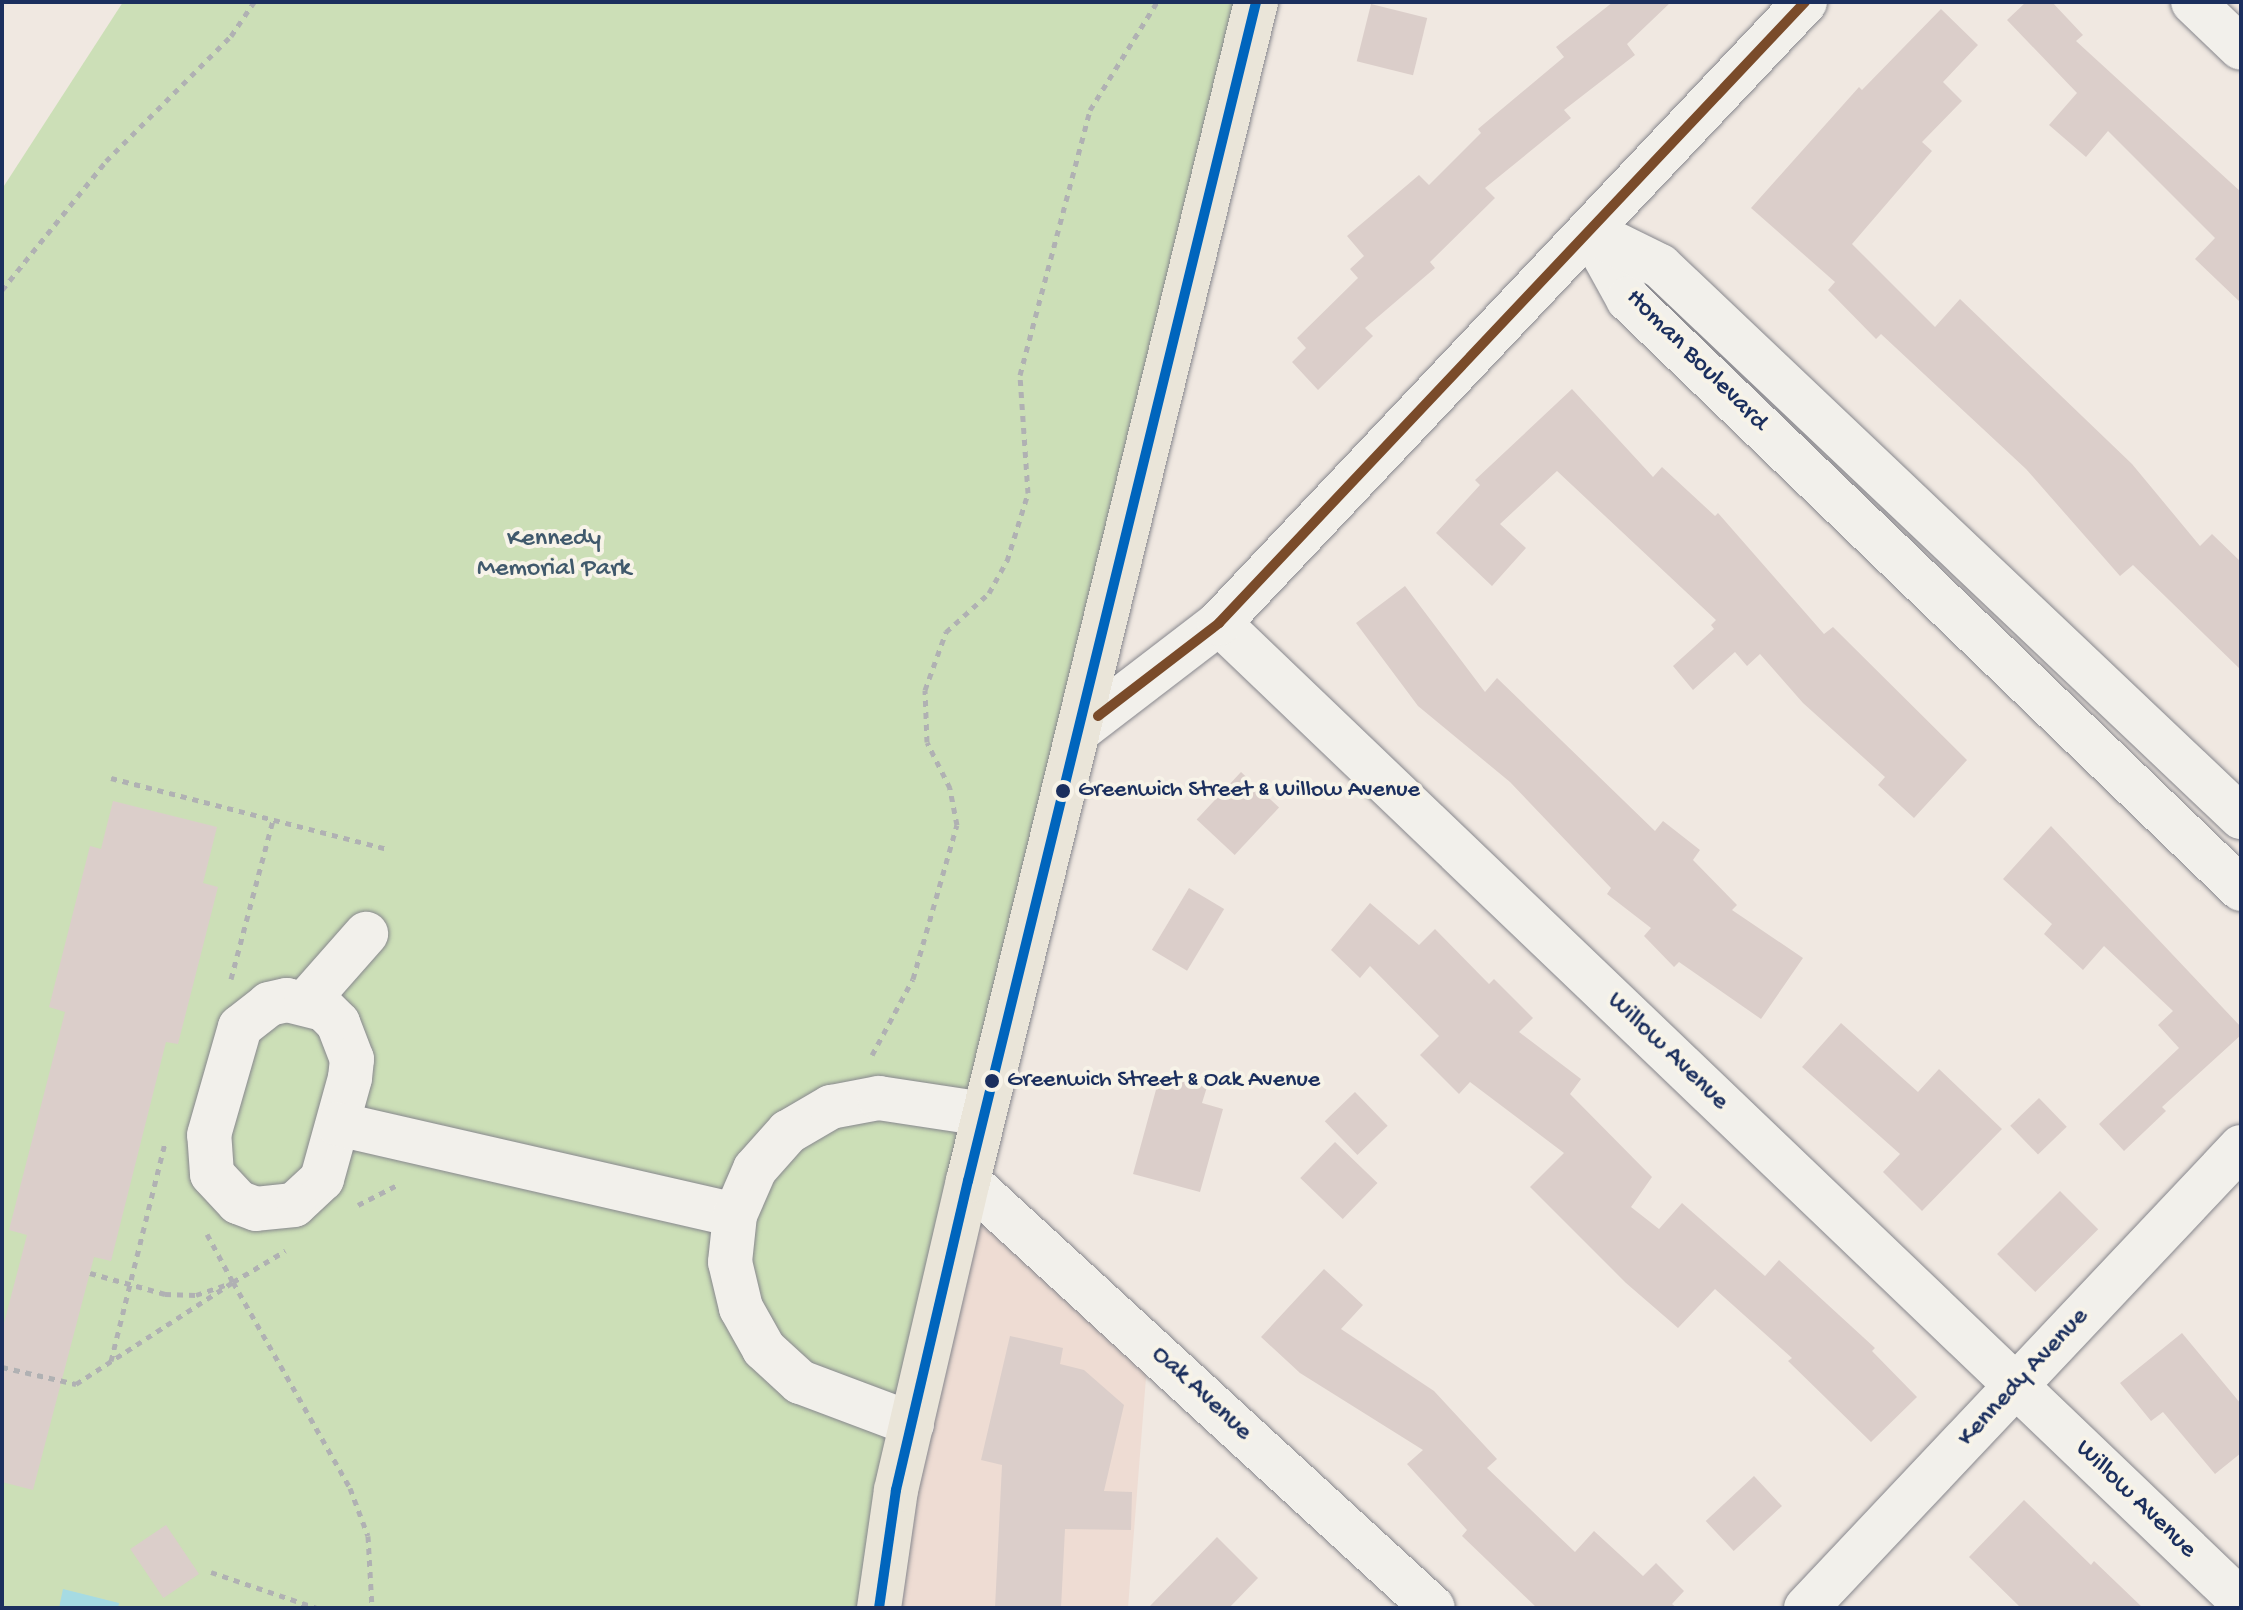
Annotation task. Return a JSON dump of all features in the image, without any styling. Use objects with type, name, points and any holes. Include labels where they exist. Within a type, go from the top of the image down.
[{"type":"main road","points":[[879,1608],[912,1424],[968,1181],[1081,729],[1256,2]]},
{"type":"street","points":[[1081,729],[1219,623],[1805,2]]},
{"type":"street","points":[[2193,2],[2241,48]]},
{"type":"street","name":"Homan Boulevard","points":[[1591,232],[1660,266],[2241,817]]},
{"type":"street","name":"Homan Boulevard","points":[[1591,232],[1628,299],[2241,889]]},
{"type":"street","points":[[1970,629],[2006,594]]},
{"type":"street","name":"Willow Avenue","points":[[1219,623],[2241,1601]]},
{"type":"street","points":[[306,1002],[366,934]]},
{"type":"street","points":[[306,1002],[324,1009],[348,1039],[352,1059],[338,1124],[322,1179],[294,1205],[256,1209],[238,1202],[212,1174],[209,1135],[240,1027],[269,1004],[306,1002]]},
{"type":"street","points":[[912,1424],[800,1382],[764,1349],[741,1308],[730,1262],[735,1215],[755,1169],[788,1132],[843,1105],[879,1098],[984,1114]]},
{"type":"street","points":[[338,1124],[735,1215]]},
{"type":"street","name":"Kennedy Avenue","points":[[1806,1608],[2241,1147]]},
{"type":"street","name":"Oak Avenue","points":[[968,1181],[1433,1608]]},
{"type":"path","points":[[2,290],[106,161],[231,36],[254,2]]},
{"type":"path","points":[[843,1105],[913,979],[957,825],[950,788],[927,742],[925,690],[946,632],[989,593],[1007,561],[1028,493],[1020,375],[1090,110],[1157,2]]},
{"type":"path","points":[[111,778],[387,849]]},
{"type":"path","points":[[392,1184],[407,1187]]},
{"type":"path","points":[[90,1273],[165,1294],[196,1295],[233,1282]]},
{"type":"path","points":[[2,1367],[76,1384],[233,1282]]},
{"type":"path","points":[[233,1282],[350,1488],[368,1536],[372,1608]]},
{"type":"path","points":[[211,1572],[317,1608]]},
{"type":"shaded area","points":[[968,1181],[1149,1339],[1128,1608],[879,1608]]},
{"type":"green space","name":"Kennedy Memorial Park","points":[[123,2],[1256,2],[879,1608],[2,1608],[2,189]]},
{"type":"water","points":[[63,1589],[119,1603],[118,1608],[59,1608]]},
{"type":"building","points":[[1613,2],[1671,2],[1627,44],[1635,55],[1564,110],[1571,118],[1485,188],[1495,198],[1430,262],[1435,268],[1365,328],[1373,336],[1318,390],[1292,362],[1306,348],[1297,338],[1358,278],[1350,269],[1364,256],[1347,236],[1419,175],[1429,185],[1481,133],[1478,129],[1564,57],[1556,47]]},
{"type":"building","points":[[2026,2],[2052,2],[2083,35],[2076,41],[2241,192],[2241,303],[2195,259],[2215,238],[2108,131],[2086,157],[2049,125],[2077,93],[2007,20]]},
{"type":"building","points":[[1371,4],[1427,18],[1413,75],[1357,61]]},
{"type":"building","points":[[1941,9],[1978,45],[1943,82],[1962,101],[1922,142],[1932,151],[1852,244],[1935,327],[1960,299],[2132,464],[2200,546],[2212,534],[2241,562],[2241,670],[2133,565],[2120,576],[2026,469],[1881,334],[1876,339],[1828,290],[1835,282],[1751,208],[1859,87],[1862,90]]},
{"type":"building","points":[[1572,389],[1653,477],[1662,467],[1715,516],[1718,513],[1824,634],[1833,627],[1967,760],[1914,818],[1878,785],[1885,777],[1803,703],[1760,654],[1747,666],[1735,652],[1693,690],[1673,666],[1714,629],[1711,625],[1716,620],[1557,471],[1500,524],[1526,548],[1492,586],[1436,533],[1480,485],[1475,480]]},
{"type":"building","points":[[1405,586],[1485,692],[1497,678],[1655,831],[1663,821],[1700,850],[1693,860],[1737,905],[1732,910],[1803,958],[1761,1019],[1679,962],[1674,967],[1644,936],[1651,928],[1607,894],[1611,888],[1510,782],[1418,706],[1356,623]]},
{"type":"building","points":[[1241,772],[1279,807],[1235,855],[1197,820]]},
{"type":"building","points":[[113,801],[217,827],[203,883],[218,887],[178,1044],[166,1042],[111,1261],[94,1257],[33,1490],[2,1482],[2,1331],[27,1235],[9,1230],[65,1012],[49,1007],[90,846],[101,849]]},
{"type":"building","points":[[2051,826],[2241,1027],[2241,1035],[2162,1107],[2166,1111],[2124,1151],[2099,1124],[2179,1048],[2158,1025],[2173,1011],[2104,946],[2083,970],[2044,934],[2052,924],[2003,879]]},
{"type":"building","points":[[1189,888],[1224,909],[1187,971],[1152,950]]},
{"type":"building","points":[[1370,903],[1419,945],[1435,929],[1489,984],[1494,979],[1533,1018],[1519,1032],[1581,1079],[1570,1094],[1652,1177],[1631,1207],[1659,1229],[1682,1203],[1765,1276],[1779,1260],[1875,1348],[1872,1351],[1917,1397],[1871,1442],[1788,1361],[1792,1358],[1715,1289],[1678,1328],[1626,1283],[1530,1187],[1564,1153],[1470,1082],[1459,1094],[1420,1055],[1439,1036],[1370,966],[1360,978],[1331,950]]},
{"type":"building","points":[[1841,1023],[1918,1092],[1939,1069],[2002,1129],[1922,1211],[1883,1172],[1900,1154],[1802,1067]]},
{"type":"building","points":[[1160,1075],[1207,1087],[1202,1103],[1223,1109],[1200,1192],[1133,1174]]},
{"type":"building","points":[[1355,1092],[1388,1126],[1357,1155],[1325,1121]]},
{"type":"building","points":[[2039,1098],[2067,1127],[2038,1155],[2010,1126]]},
{"type":"building","points":[[1335,1142],[1377,1183],[1343,1219],[1300,1178]]},
{"type":"building","points":[[2060,1191],[2098,1229],[2035,1292],[1997,1254]]},
{"type":"building","points":[[1324,1269],[1363,1305],[1341,1329],[1434,1391],[1497,1459],[1487,1468],[1575,1552],[1594,1531],[1643,1576],[1656,1563],[1684,1591],[1672,1604],[1677,1608],[1537,1608],[1462,1536],[1467,1530],[1407,1464],[1423,1450],[1300,1373],[1261,1337]]},
{"type":"building","points":[[2182,1333],[2241,1404],[2241,1453],[2215,1474],[2163,1412],[2151,1421],[2120,1383]]},
{"type":"building","points":[[1010,1336],[1063,1348],[1060,1364],[1084,1370],[1124,1405],[1104,1491],[1132,1492],[1131,1530],[1065,1529],[1061,1608],[995,1608],[1002,1465],[981,1460]]},
{"type":"building","points":[[1754,1476],[1782,1506],[1734,1551],[1706,1521]]},
{"type":"building","points":[[2024,1500],[2091,1565],[2094,1561],[2143,1608],[2021,1608],[1969,1557]]},
{"type":"building","points":[[166,1525],[199,1574],[163,1598],[130,1549]]},
{"type":"building","points":[[1217,1537],[1258,1578],[1229,1608],[1148,1608]]},
{"type":"transit line","points":[[879,1608],[896,1490],[968,1181],[1256,2]]},
{"type":"transit line","points":[[1098,716],[1219,623],[1805,2]]},
{"type":"place","name":"Greenwich Street & Willow Avenue","points":[[1063,791]]},
{"type":"place","name":"Greenwich Street & Oak Avenue","points":[[992,1081]]}]
